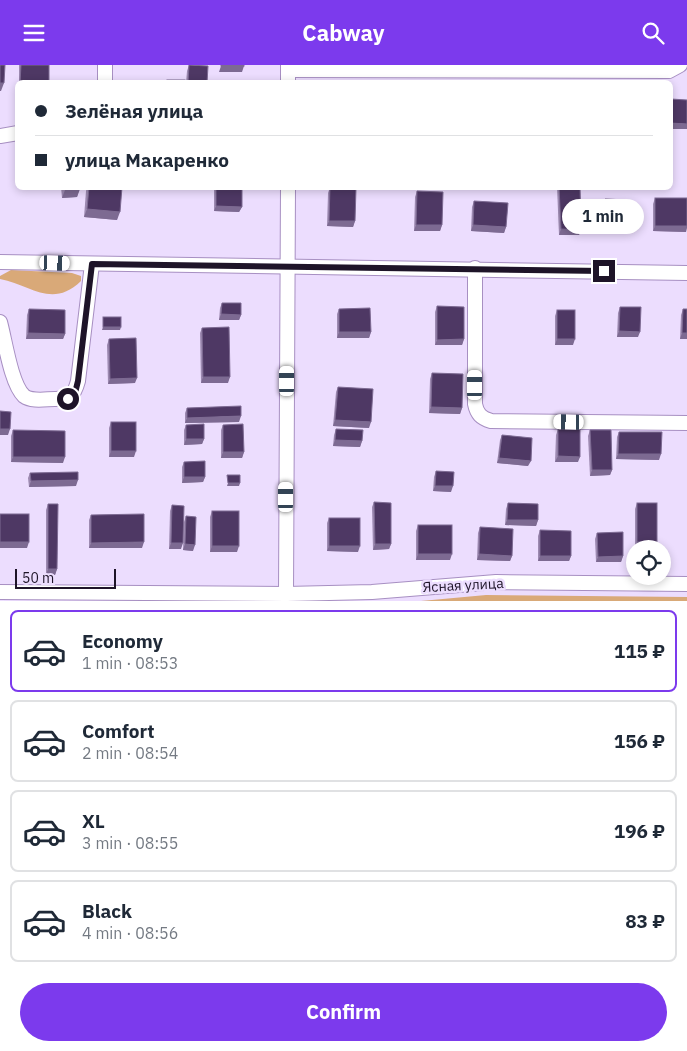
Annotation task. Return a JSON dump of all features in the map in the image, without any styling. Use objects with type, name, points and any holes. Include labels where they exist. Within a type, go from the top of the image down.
[{"type":"street","points":[[105,65],[105,80]]},
{"type":"street","points":[[288,73],[478,68],[669,71],[680,65]]},
{"type":"street","points":[[0,135],[15,133]]},
{"type":"street","points":[[286,594],[288,190]]},
{"type":"street","points":[[0,261],[687,273]]},
{"type":"street","points":[[0,322],[17,386],[25,397],[34,399],[68,399],[75,393],[78,381],[92,264]]},
{"type":"street","points":[[475,268],[475,404],[477,412],[483,419],[491,421],[687,423]]},
{"type":"street","name":"Ясная улица","points":[[0,592],[286,594],[372,591],[496,583],[687,584]]},
{"type":"shaded area","points":[[11,270],[72,273],[81,276],[81,281],[60,293],[41,293],[0,279],[0,276]]},
{"type":"shaded area","points":[[486,595],[687,597],[687,601],[421,601]]},
{"type":"building","points":[[0,65],[5,65],[4,83],[0,83]]},
{"type":"building","points":[[21,65],[49,65],[49,80],[20,80]]},
{"type":"building","points":[[189,65],[208,66],[207,80],[188,80]]},
{"type":"building","points":[[244,65],[244,66],[221,66]]},
{"type":"building","points":[[673,99],[687,100],[687,124],[673,123]]},
{"type":"building","points":[[89,190],[122,190],[120,212],[87,209]]},
{"type":"building","points":[[216,190],[242,190],[242,207],[216,206]]},
{"type":"building","points":[[330,190],[356,190],[355,221],[329,221]]},
{"type":"building","points":[[559,190],[580,190],[581,230],[561,229]]},
{"type":"building","points":[[417,191],[443,192],[442,225],[416,225]]},
{"type":"building","points":[[655,198],[687,198],[687,226],[655,226]]},
{"type":"building","points":[[605,199],[627,200],[626,224],[604,223]]},
{"type":"building","points":[[474,201],[508,203],[506,227],[473,225]]},
{"type":"building","points":[[222,303],[241,303],[241,315],[221,314]]},
{"type":"building","points":[[437,306],[464,307],[464,339],[437,340]]},
{"type":"building","points":[[620,307],[641,307],[640,332],[619,331]]},
{"type":"building","points":[[370,308],[371,332],[339,332],[339,309]]},
{"type":"building","points":[[29,309],[65,310],[65,334],[28,333]]},
{"type":"building","points":[[683,309],[687,309],[687,333],[682,333]]},
{"type":"building","points":[[557,310],[575,310],[575,339],[557,339]]},
{"type":"building","points":[[103,317],[121,317],[121,327],[103,327]]},
{"type":"building","points":[[229,327],[230,377],[203,377],[202,328]]},
{"type":"building","points":[[136,338],[137,378],[110,379],[109,339]]},
{"type":"building","points":[[432,373],[463,374],[462,408],[431,407]]},
{"type":"building","points":[[338,387],[373,389],[371,422],[335,420]]},
{"type":"building","points":[[241,406],[241,416],[187,418],[187,408]]},
{"type":"building","points":[[0,411],[11,412],[10,429],[0,429]]},
{"type":"building","points":[[111,422],[136,422],[136,451],[111,451]]},
{"type":"building","points":[[204,424],[204,439],[186,439],[186,425]]},
{"type":"building","points":[[243,424],[244,452],[223,452],[223,425]]},
{"type":"building","points":[[336,429],[363,430],[362,441],[335,440]]},
{"type":"building","points":[[558,429],[580,429],[580,457],[558,456]]},
{"type":"building","points":[[13,430],[65,431],[65,457],[13,457]]},
{"type":"building","points":[[590,430],[611,430],[612,470],[592,470]]},
{"type":"building","points":[[619,432],[662,432],[661,454],[618,454]]},
{"type":"building","points":[[502,435],[532,438],[531,461],[499,458]]},
{"type":"building","points":[[205,461],[205,477],[184,477],[184,462]]},
{"type":"building","points":[[436,471],[454,472],[453,486],[435,486]]},
{"type":"building","points":[[78,472],[78,480],[31,481],[30,473]]},
{"type":"building","points":[[227,475],[240,475],[240,483],[228,483]]},
{"type":"building","points":[[374,502],[391,503],[391,544],[375,544]]},
{"type":"building","points":[[508,503],[538,504],[538,520],[507,520]]},
{"type":"building","points":[[637,503],[657,503],[657,540],[637,540]]},
{"type":"building","points":[[48,504],[58,504],[57,569],[48,569]]},
{"type":"building","points":[[172,505],[184,506],[183,543],[171,543]]},
{"type":"building","points":[[212,511],[239,511],[239,546],[212,546]]},
{"type":"building","points":[[0,514],[29,514],[29,542],[0,542]]},
{"type":"building","points":[[144,514],[144,542],[91,543],[91,515]]},
{"type":"building","points":[[186,516],[196,517],[195,545],[185,544]]},
{"type":"building","points":[[329,518],[360,518],[360,546],[329,546]]},
{"type":"building","points":[[418,525],[452,525],[452,554],[418,554]]},
{"type":"building","points":[[480,527],[513,529],[512,556],[479,554]]},
{"type":"building","points":[[540,530],[571,531],[571,556],[540,556]]},
{"type":"building","points":[[623,532],[623,556],[598,557],[597,533]]},
{"type":"route","points":[[68,399],[75,393],[78,381],[92,264],[287,265],[604,271]]}]
